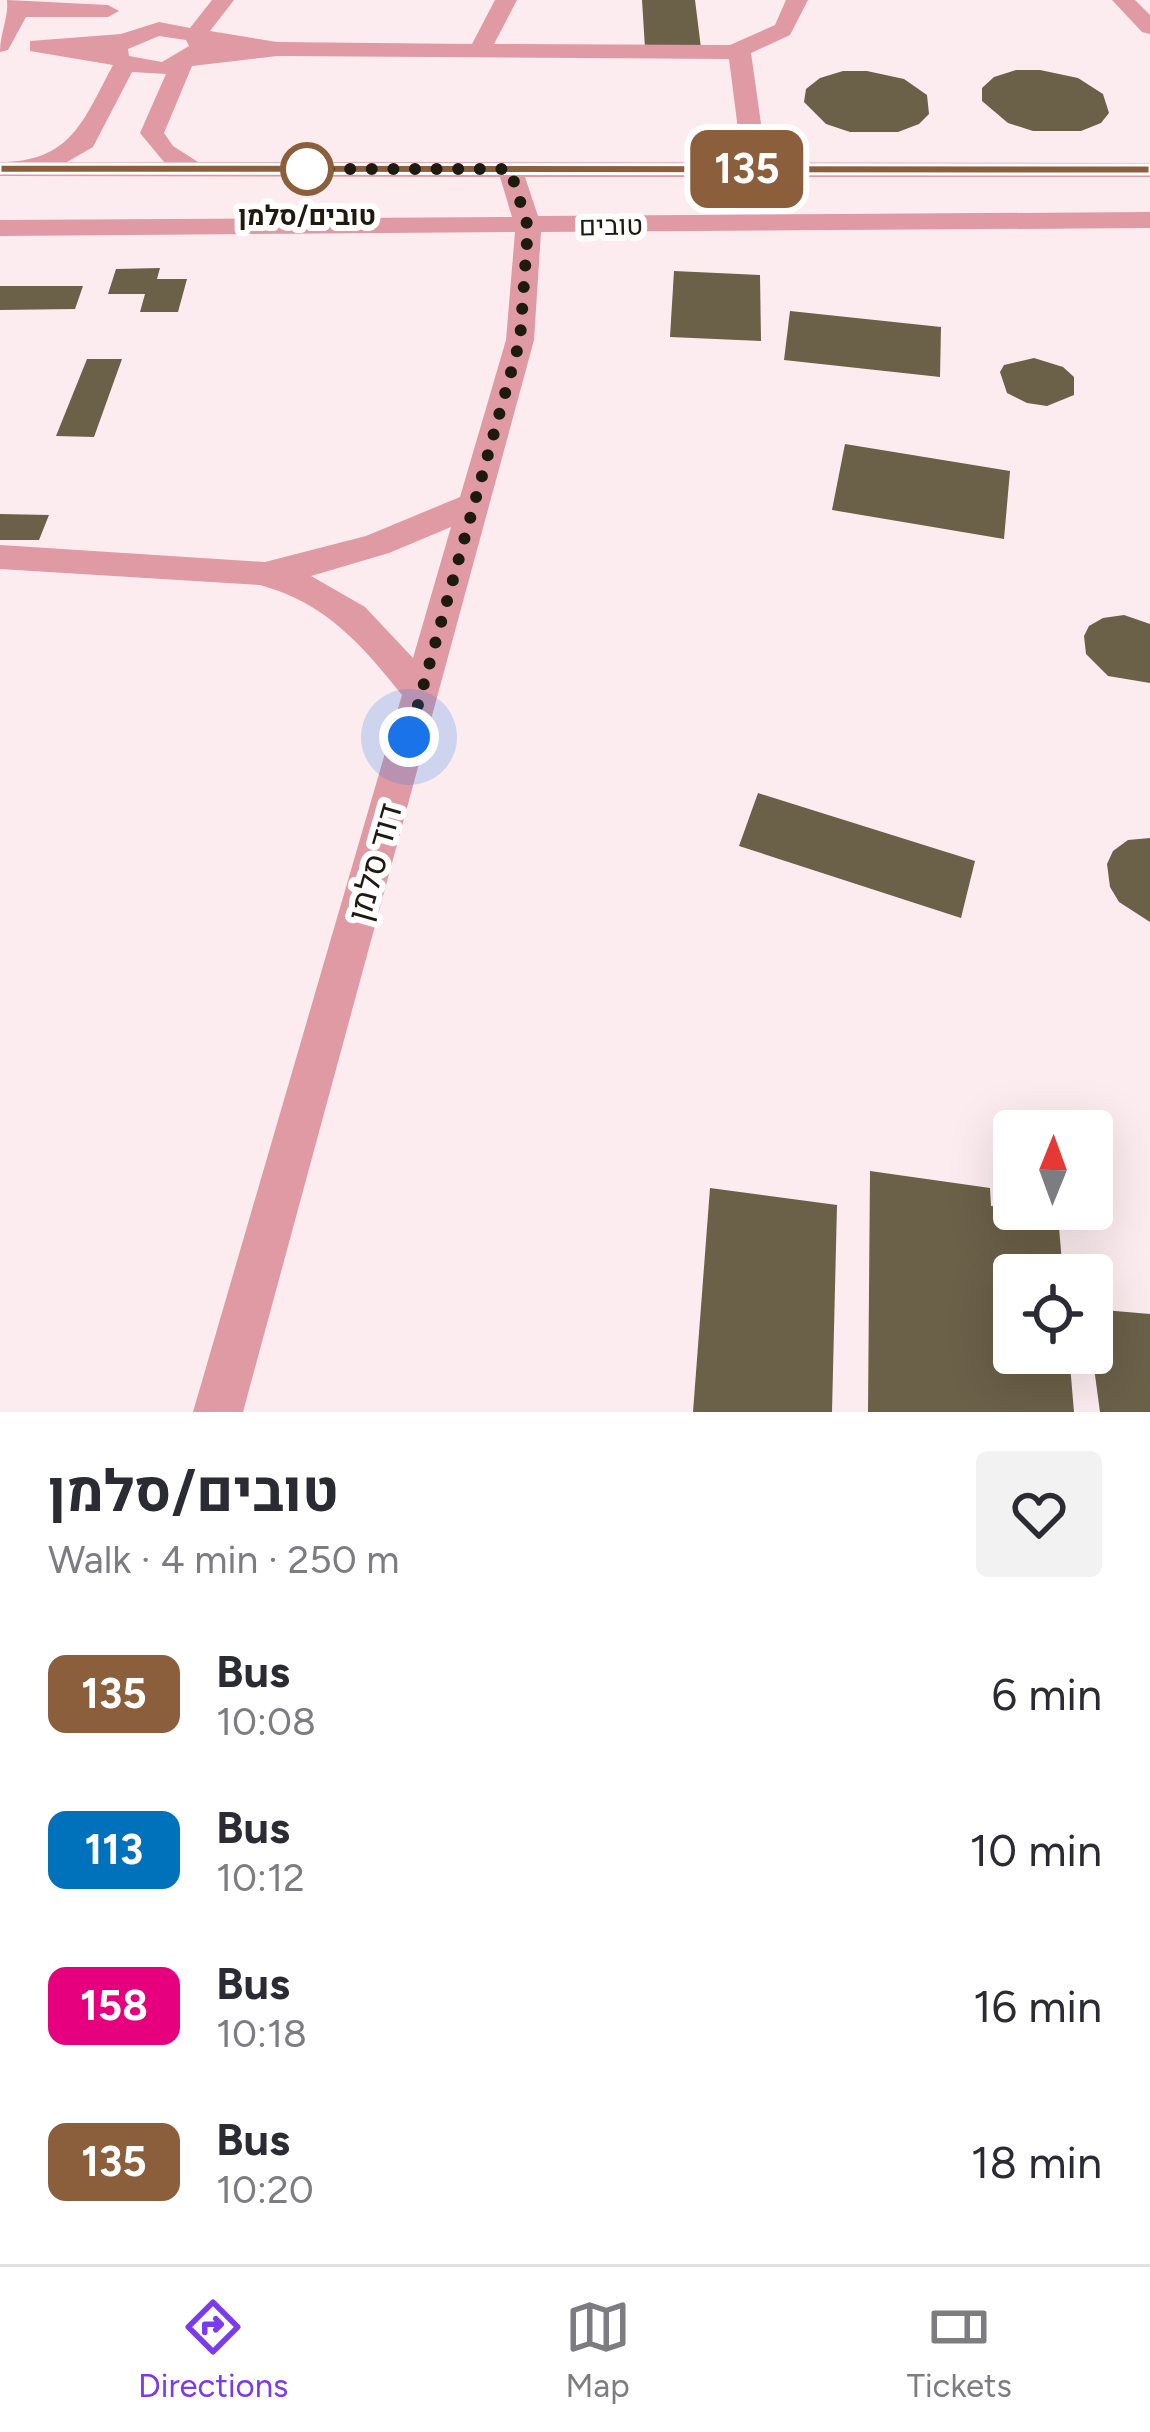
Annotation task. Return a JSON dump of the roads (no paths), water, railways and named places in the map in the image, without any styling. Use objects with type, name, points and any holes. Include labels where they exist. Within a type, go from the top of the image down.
[{"type":"street","points":[[32,169],[122,133],[223,0]]},
{"type":"street","points":[[479,51],[506,0]]},
{"type":"street","points":[[146,31],[188,47],[739,50],[773,38],[790,24],[797,0]]},
{"type":"street","points":[[1134,4],[1150,27]]},
{"type":"street","points":[[108,11],[18,5],[0,45],[122,55],[148,69],[188,47]]},
{"type":"street","points":[[122,133],[122,55],[167,5],[188,47]]},
{"type":"street","points":[[739,50],[752,145]]},
{"type":"street","points":[[716,101],[746,101]]},
{"type":"street","points":[[122,133],[192,169]]},
{"type":"street","name":"טובים","points":[[0,169],[1150,170]]},
{"type":"street","name":"דוד סלמן","points":[[218,1412],[520,340],[528,227],[510,169]]},
{"type":"street","name":"טובים","points":[[0,228],[1150,220]]},
{"type":"street","points":[[260,573],[324,563],[384,545],[475,503]]},
{"type":"street","points":[[0,557],[260,573],[298,581],[348,607],[422,693]]},
{"type":"place","name":"טובים/סלמן","points":[[307,169]]}]
